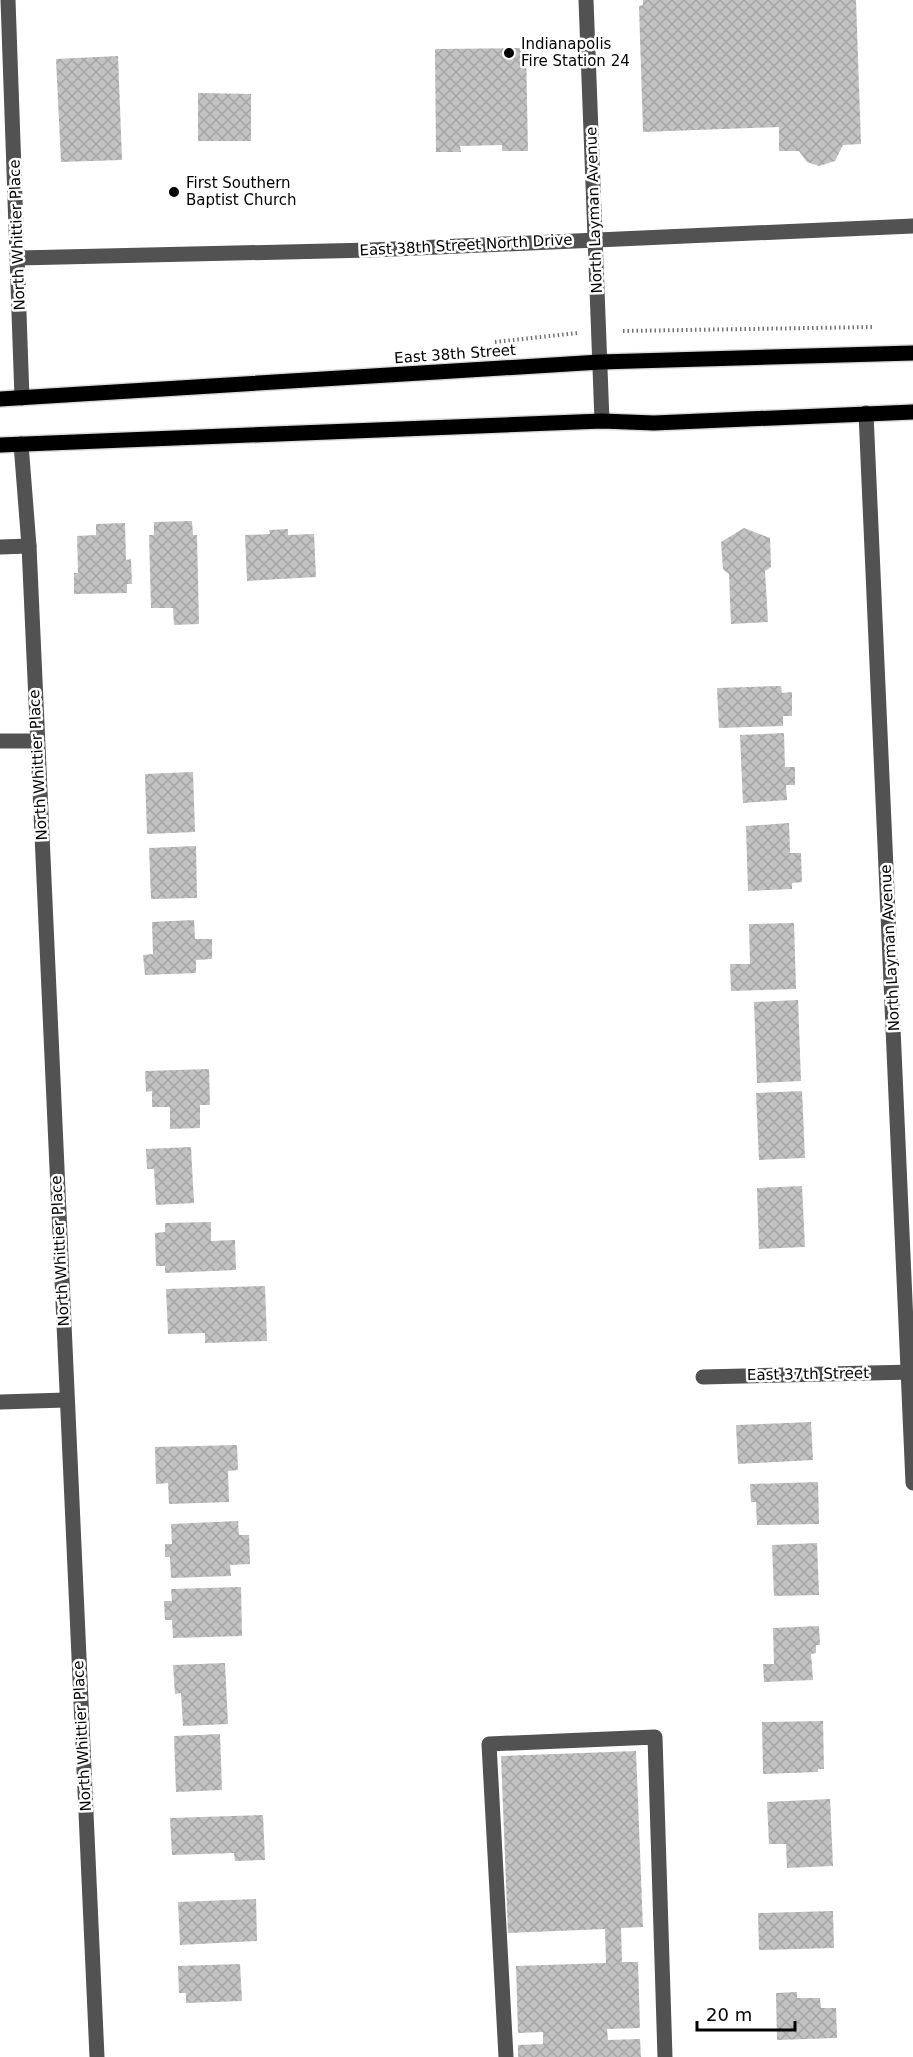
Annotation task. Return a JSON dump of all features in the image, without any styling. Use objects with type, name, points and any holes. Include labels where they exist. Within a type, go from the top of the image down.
[{"type":"main road","name":"East 38th Street","points":[[0,399],[600,362],[913,353]]},
{"type":"main road","points":[[0,445],[602,421],[654,423],[913,412]]},
{"type":"street","name":"North Whittier Place","points":[[8,0],[22,398]]},
{"type":"street","name":"North Layman Avenue","points":[[586,0],[602,421]]},
{"type":"street","name":"East 38th Street North Drive","points":[[18,258],[371,250],[913,226]]},
{"type":"street","name":"North Layman Avenue","points":[[866,413],[911,1372],[913,1483]]},
{"type":"street","name":"North Whittier Place","points":[[21,444],[28,546],[97,2057]]},
{"type":"street","points":[[0,547],[28,546]]},
{"type":"street","points":[[0,741],[37,741]]},
{"type":"street","name":"East 37th Street","points":[[703,1377],[911,1372]]},
{"type":"street","points":[[0,1402],[66,1400]]},
{"type":"street","points":[[506,2057],[489,1744],[655,1737],[665,2057]]},
{"type":"building","points":[[643,0],[856,0],[861,144],[843,145],[835,161],[819,166],[807,162],[799,151],[779,151],[779,127],[643,132],[639,6],[643,5]]},
{"type":"building","points":[[526,48],[528,151],[502,151],[502,145],[460,146],[461,152],[436,152],[435,49]]},
{"type":"building","points":[[118,56],[122,160],[61,162],[56,59]]},
{"type":"building","points":[[198,93],[251,94],[251,141],[198,141]]},
{"type":"building","points":[[192,521],[193,535],[197,535],[199,624],[174,625],[173,608],[151,608],[149,535],[154,535],[154,522]]},
{"type":"building","points":[[125,523],[126,560],[131,559],[132,584],[127,584],[127,593],[74,594],[74,573],[78,573],[77,536],[96,535],[96,524]]},
{"type":"building","points":[[744,528],[770,538],[771,567],[765,571],[768,622],[731,624],[729,574],[723,569],[721,542]]},
{"type":"building","points":[[288,529],[288,535],[314,534],[316,577],[247,581],[245,535],[270,534],[269,530]]},
{"type":"building","points":[[781,686],[782,693],[792,692],[792,716],[783,716],[783,726],[719,728],[717,688]]},
{"type":"building","points":[[784,733],[785,767],[795,767],[795,785],[786,785],[787,800],[743,803],[740,735]]},
{"type":"building","points":[[193,772],[195,832],[147,834],[145,774]]},
{"type":"building","points":[[789,823],[790,853],[801,853],[802,882],[792,883],[792,889],[748,891],[746,826]]},
{"type":"building","points":[[196,846],[197,898],[151,899],[149,848]]},
{"type":"building","points":[[194,920],[195,939],[212,939],[212,959],[196,960],[196,973],[145,975],[143,955],[153,954],[152,922]]},
{"type":"building","points":[[794,923],[796,989],[731,991],[730,964],[750,964],[749,924]]},
{"type":"building","points":[[798,1000],[801,1081],[757,1083],[754,1002]]},
{"type":"building","points":[[209,1069],[210,1105],[200,1105],[200,1128],[170,1129],[170,1107],[152,1107],[152,1091],[146,1092],[145,1071]]},
{"type":"building","points":[[802,1091],[805,1158],[759,1160],[756,1093]]},
{"type":"building","points":[[191,1147],[194,1203],[156,1205],[154,1169],[147,1169],[146,1149]]},
{"type":"building","points":[[802,1186],[805,1247],[759,1249],[757,1188]]},
{"type":"building","points":[[211,1222],[211,1241],[235,1240],[236,1270],[165,1273],[165,1266],[156,1266],[155,1233],[165,1232],[165,1223]]},
{"type":"building","points":[[265,1286],[267,1341],[205,1343],[205,1333],[168,1334],[166,1289]]},
{"type":"building","points":[[811,1422],[813,1460],[738,1464],[736,1425]]},
{"type":"building","points":[[237,1445],[238,1470],[228,1471],[229,1502],[169,1504],[168,1483],[156,1484],[155,1447]]},
{"type":"building","points":[[818,1482],[819,1524],[757,1525],[756,1502],[751,1502],[750,1484]]},
{"type":"building","points":[[238,1521],[239,1535],[249,1535],[250,1564],[230,1565],[231,1576],[171,1578],[170,1557],[165,1557],[165,1544],[172,1544],[171,1524]]},
{"type":"building","points":[[817,1543],[819,1595],[774,1596],[772,1545]]},
{"type":"building","points":[[241,1587],[242,1636],[173,1638],[172,1620],[165,1620],[164,1601],[172,1601],[171,1589]]},
{"type":"building","points":[[819,1626],[820,1645],[816,1645],[816,1653],[811,1654],[813,1680],[764,1682],[763,1664],[774,1664],[773,1628]]},
{"type":"building","points":[[225,1663],[228,1724],[183,1726],[181,1693],[175,1694],[173,1665]]},
{"type":"building","points":[[823,1721],[824,1769],[818,1769],[818,1772],[763,1774],[762,1722]]},
{"type":"building","points":[[220,1734],[222,1790],[176,1792],[174,1736]]},
{"type":"building","points":[[636,1751],[643,1927],[621,1928],[622,1962],[638,1962],[640,2028],[607,2029],[608,2040],[640,2039],[641,2057],[518,2057],[518,2045],[543,2044],[543,2032],[518,2033],[516,1966],[606,1963],[605,1929],[508,1933],[501,1756]]},
{"type":"building","points":[[830,1799],[833,1866],[787,1868],[786,1844],[769,1844],[767,1802]]},
{"type":"building","points":[[263,1815],[265,1860],[235,1861],[234,1853],[172,1855],[170,1818]]},
{"type":"building","points":[[256,1899],[257,1941],[180,1945],[178,1902]]},
{"type":"building","points":[[833,1911],[834,1948],[759,1950],[758,1913]]},
{"type":"building","points":[[240,1964],[242,2001],[186,2003],[186,1993],[179,1993],[178,1966]]},
{"type":"building","points":[[797,1992],[797,1998],[820,1998],[821,2008],[836,2008],[837,2038],[777,2040],[776,1993]]},
{"type":"place","name":"Indianapolis Fire Station 24","points":[[509,53]]},
{"type":"place","name":"First Southern Baptist Church","points":[[174,192]]}]
